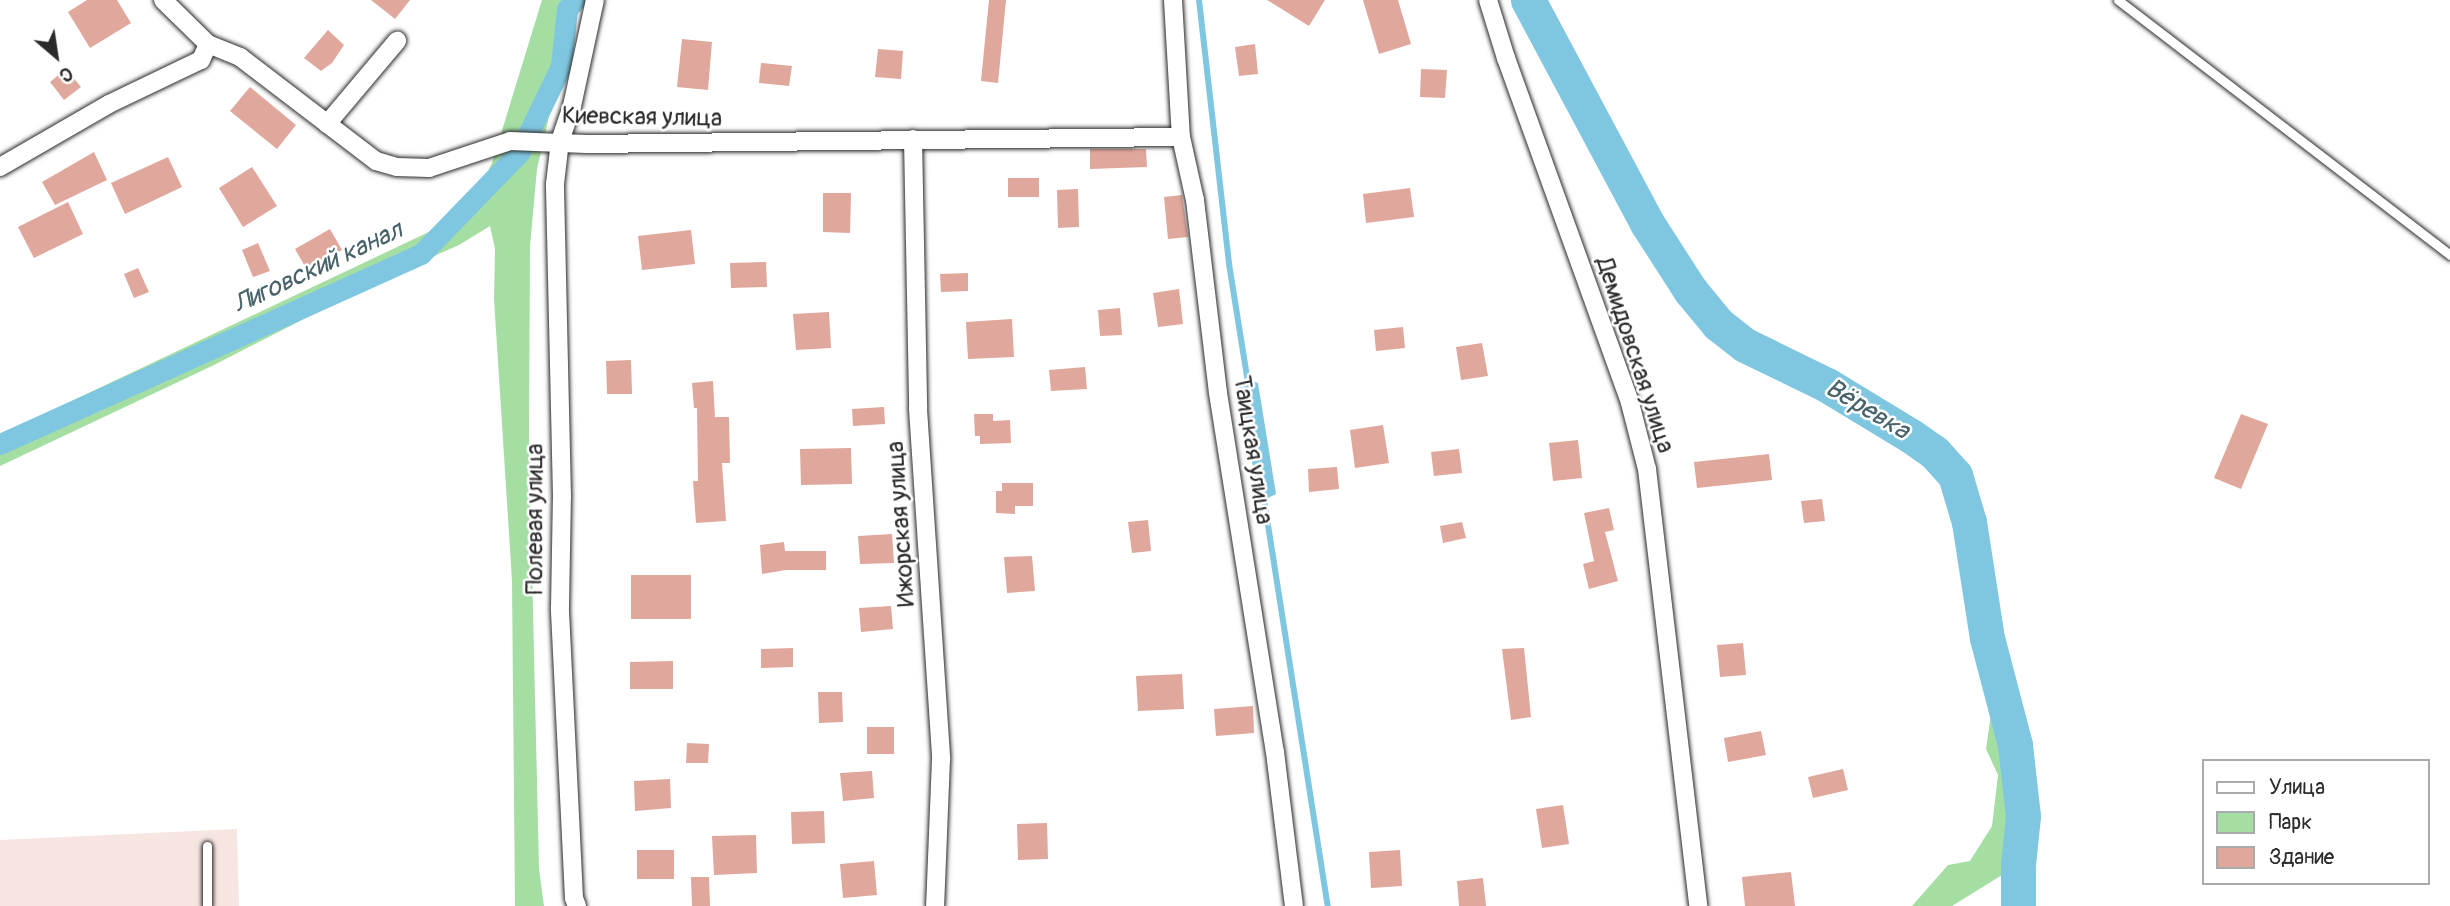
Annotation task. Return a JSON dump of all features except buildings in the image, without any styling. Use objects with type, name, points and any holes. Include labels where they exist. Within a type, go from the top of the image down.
[{"type":"street","name":"Киевская улица","points":[[163,0],[208,44],[240,57],[376,161],[397,167],[429,168],[510,141],[587,144],[1181,137]]},
{"type":"street","name":"Полевая улица","points":[[576,902],[559,607],[562,497],[555,184],[560,141],[572,106],[595,0]]},
{"type":"street","name":"Таицкая улица","points":[[1174,0],[1181,137],[1195,200],[1218,393],[1275,752],[1294,906]]},
{"type":"street","name":"Демидовская улица","points":[[1488,0],[1506,58],[1630,403],[1647,469],[1698,906]]},
{"type":"street","points":[[327,124],[397,40]]},
{"type":"street","points":[[0,167],[109,104],[201,60],[208,44]]},
{"type":"street","name":"Ижорская улица","points":[[913,139],[918,409],[941,759],[935,906]]},
{"type":"lane","points":[[2118,0],[2450,256]]},
{"type":"lane","points":[[207,846],[207,906]]},
{"type":"shaded area","points":[[237,829],[239,906],[0,906],[0,840]]},
{"type":"green space","points":[[542,0],[579,0],[569,62],[550,112],[537,169],[530,246],[529,436],[539,869],[544,906],[515,906],[512,581],[494,299],[495,249],[490,226],[459,245],[382,279],[212,366],[0,466],[0,435],[433,230],[483,181],[492,163]]},
{"type":"green space","points":[[1988,596],[2018,725],[2029,810],[2023,862],[1952,906],[1912,906],[1948,865],[1970,861],[1992,826],[1998,775],[1986,749],[1991,714],[1967,605]]},
{"type":"water","points":[[1248,380],[1258,383],[1276,494],[1264,500],[1258,495],[1238,385]]},
{"type":"waterway","name":"Лиговский канал","points":[[0,444],[421,254],[519,153],[561,66],[567,9],[575,0]]},
{"type":"waterway","points":[[1199,0],[1229,264],[1249,389]]},
{"type":"waterway","name":"Вёревка","points":[[1528,0],[1647,223],[1690,290],[1718,324],[1745,345],[1827,385],[1911,436],[1935,453],[1955,475],[1969,522],[1987,638],[2015,745],[2023,816],[2018,864],[2018,906]]},
{"type":"waterway","points":[[1263,493],[1328,906]]}]
